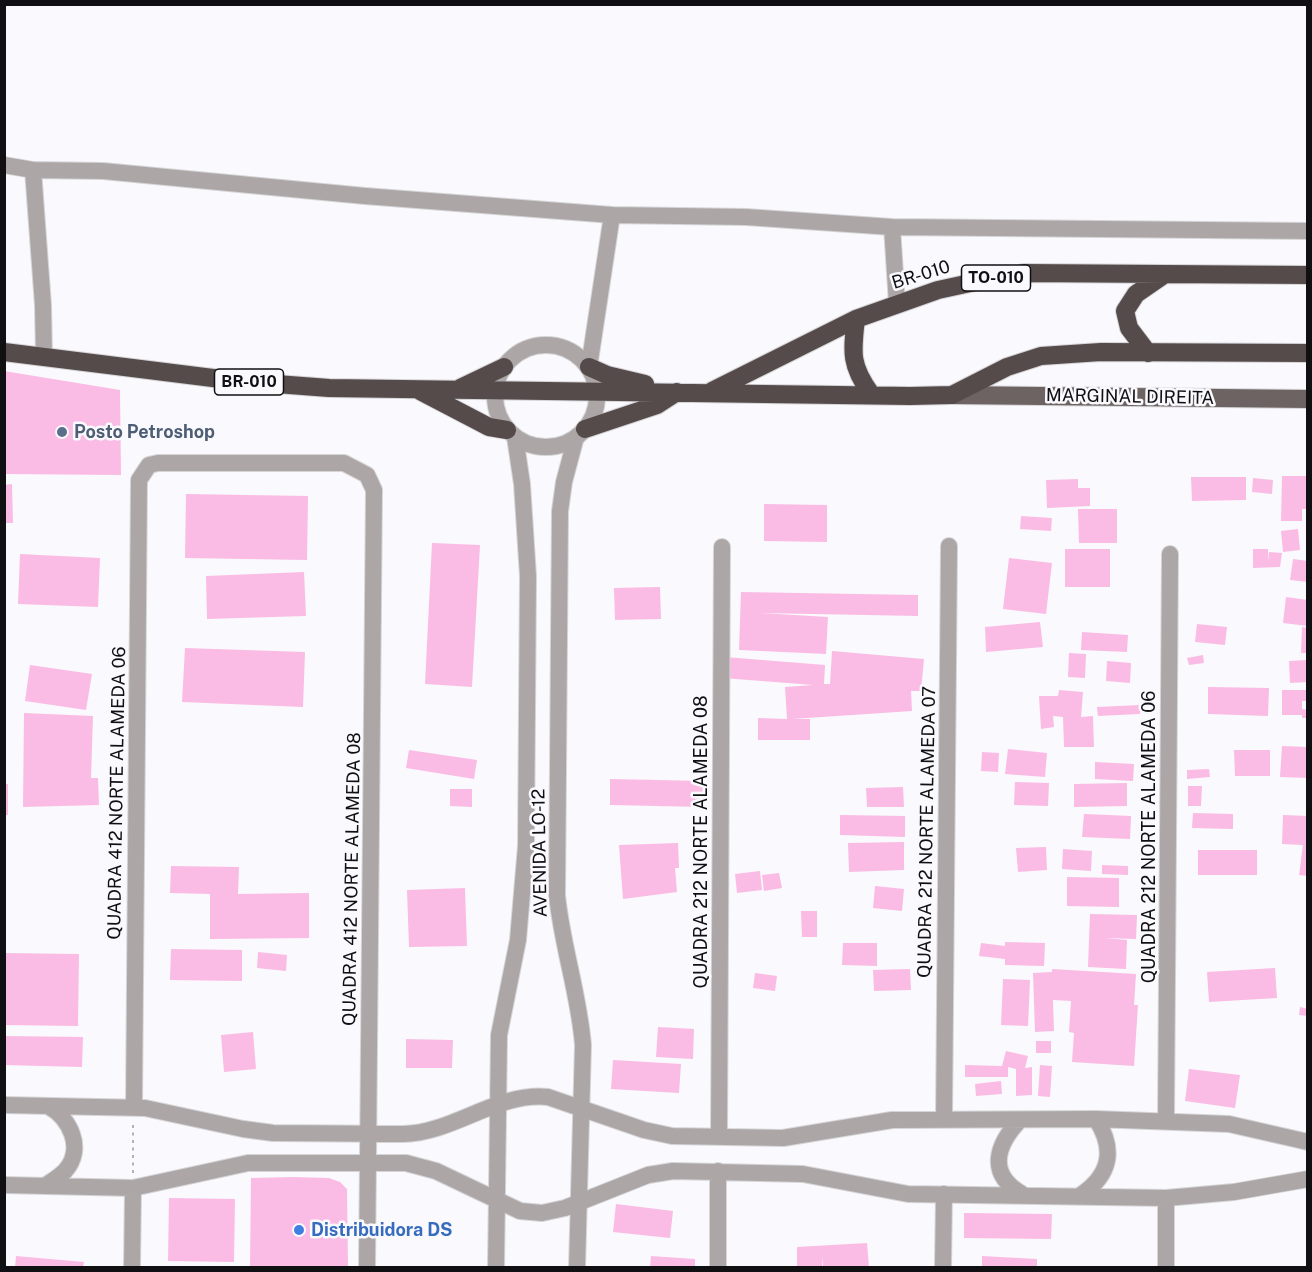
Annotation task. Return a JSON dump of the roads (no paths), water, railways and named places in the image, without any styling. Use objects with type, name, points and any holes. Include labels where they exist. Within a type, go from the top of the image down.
[{"type":"highway","name":"BR-010","points":[[708,392],[856,319],[938,290],[1024,273],[1308,275]]},
{"type":"highway","points":[[1148,352],[1129,328],[1125,311],[1136,294],[1165,274]]},
{"type":"highway","points":[[856,319],[852,352],[854,367],[871,394]]},
{"type":"highway","name":"BR-010","points":[[4,352],[237,381],[329,388],[495,390]]},
{"type":"highway","name":"TO-010","points":[[495,390],[952,395],[1006,368],[1041,357],[1101,352],[1308,353]]},
{"type":"highway","points":[[457,389],[504,367]]},
{"type":"highway","points":[[589,367],[607,375],[672,392]]},
{"type":"highway","points":[[416,389],[489,427],[511,433]]},
{"type":"highway","points":[[581,433],[657,405],[672,392]]},
{"type":"main road","name":"MARGINAL DIREITA","points":[[952,395],[1308,399]]},
{"type":"street","points":[[4,165],[33,170],[103,171],[365,196],[612,215],[746,217],[892,227],[1308,231]]},
{"type":"street","points":[[33,170],[43,305],[44,356]]},
{"type":"street","points":[[597,391],[589,367],[612,215]]},
{"type":"street","points":[[892,227],[897,304]]},
{"type":"street","points":[[495,390],[504,367],[523,350],[538,345],[555,346],[570,351],[589,367]]},
{"type":"street","name":"AVENIDA LO-12","points":[[495,390],[495,404],[511,433],[522,484],[528,576],[526,846],[519,930],[499,1035],[496,1268]]},
{"type":"street","name":"AVENIDA LO-12","points":[[577,1268],[582,1110],[581,1021],[561,930],[557,895],[560,511],[564,482],[581,433],[594,411],[597,391]]},
{"type":"street","points":[[511,433],[529,445],[545,448],[562,445],[581,433]]},
{"type":"street","name":"QUADRA 412 NORTE ALAMEDA 08","points":[[139,480],[148,465],[158,463],[324,461],[344,463],[356,468],[367,475],[375,490],[367,1268]]},
{"type":"street","name":"QUADRA 412 NORTE ALAMEDA 06","points":[[134,1107],[139,480]]},
{"type":"street","name":"QUADRA 212 NORTE ALAMEDA 08","points":[[719,1137],[722,546]]},
{"type":"street","name":"QUADRA 212 NORTE ALAMEDA 07","points":[[944,1119],[950,546]]},
{"type":"street","name":"QUADRA 212 NORTE ALAMEDA 06","points":[[1166,1120],[1170,554]]},
{"type":"street","points":[[4,1105],[134,1107],[256,1132],[369,1135],[418,1134],[520,1096],[532,1096],[548,1097],[661,1134],[783,1138],[892,1120],[1096,1119],[1229,1124],[1308,1142]]},
{"type":"street","points":[[45,1186],[67,1168],[74,1144],[68,1123],[48,1106]]},
{"type":"street","points":[[1081,1195],[1100,1181],[1105,1171],[1108,1148],[1102,1128],[1096,1119]]},
{"type":"street","points":[[1020,1120],[1007,1133],[999,1162],[1005,1180],[1022,1194]]},
{"type":"street","points":[[4,1185],[133,1188],[249,1163],[419,1166],[520,1211],[543,1213],[565,1208],[648,1175],[673,1171],[803,1174],[884,1191],[1166,1198],[1234,1192],[1308,1179]]},
{"type":"street","points":[[718,1171],[718,1268]]},
{"type":"street","points":[[132,1268],[133,1188]]},
{"type":"street","points":[[943,1268],[944,1194]]},
{"type":"street","points":[[1166,1198],[1166,1268]]},
{"type":"place","name":"Posto Petroshop","points":[[62,432]]},
{"type":"place","name":"Distribuidora DS","points":[[299,1230]]}]
